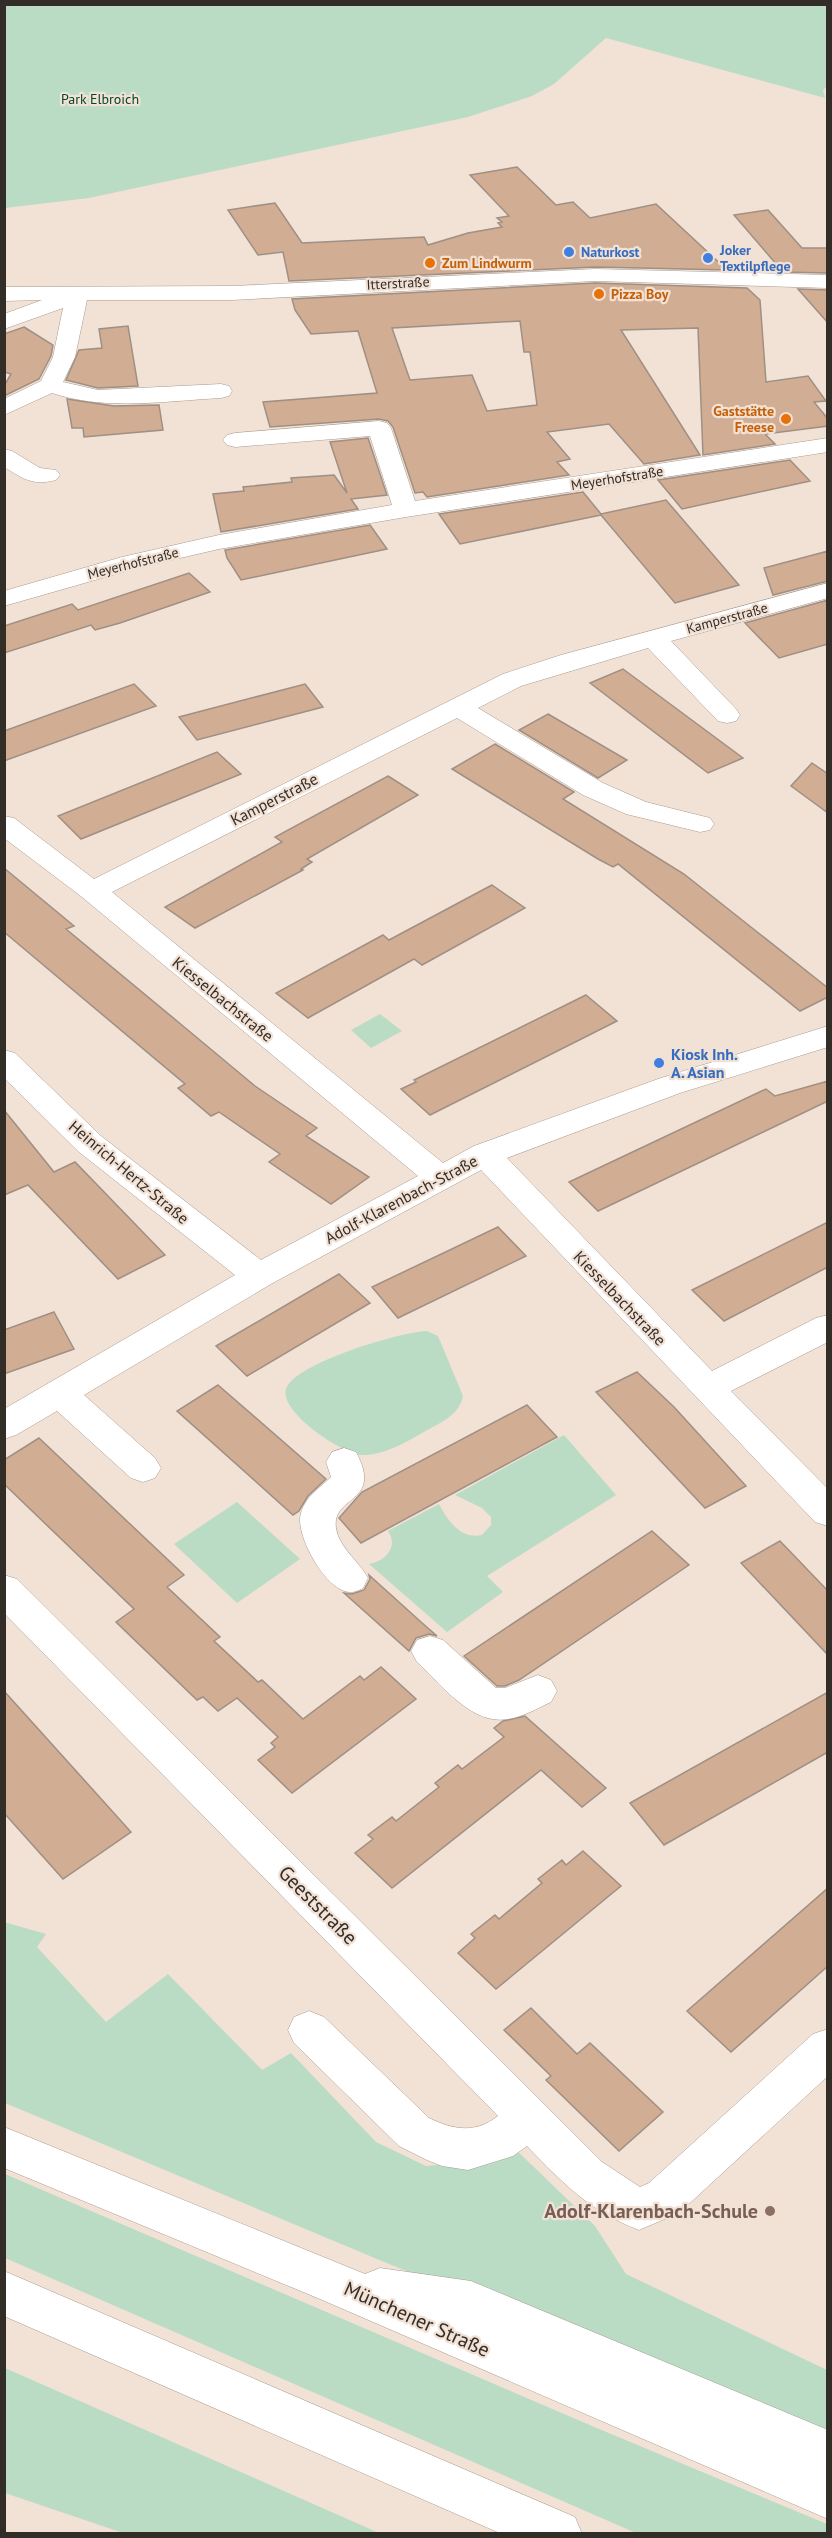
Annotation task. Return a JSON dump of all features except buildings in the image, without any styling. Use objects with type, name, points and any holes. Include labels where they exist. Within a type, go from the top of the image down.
[{"type":"main road","name":"Itterstraße","points":[[4,294],[232,292],[595,275],[828,282]]},
{"type":"main road","points":[[4,322],[77,294]]},
{"type":"main road","points":[[4,408],[50,385],[64,357],[77,294]]},
{"type":"main road","points":[[50,385],[77,394],[98,397],[221,391]]},
{"type":"main road","points":[[235,440],[379,428],[406,510]]},
{"type":"main road","name":"Meyerhofstraße","points":[[4,599],[145,558],[219,542],[406,510],[828,445]]},
{"type":"main road","points":[[4,456],[36,477],[48,475]]},
{"type":"main road","name":"Kamperstraße","points":[[92,891],[512,680],[542,669],[828,590]]},
{"type":"main road","points":[[653,638],[727,714]]},
{"type":"main road","points":[[458,708],[593,789],[636,807],[699,824]]},
{"type":"main road","name":"Kiesselbachstraße","points":[[4,824],[92,891],[440,1177]]},
{"type":"main road","name":"Adolf-Klarenbach-Straße","points":[[4,1426],[259,1276],[485,1154],[669,1086],[828,1036]]},
{"type":"main road","name":"Heinrich-Hertz-Straße","points":[[4,1060],[90,1144],[259,1276]]},
{"type":"main road","name":"Kiesselbachstraße","points":[[485,1154],[603,1281],[709,1387],[828,1512]]},
{"type":"main road","points":[[709,1387],[828,1327]]},
{"type":"main road","points":[[60,1393],[144,1468]]},
{"type":"main road","points":[[344,1462],[348,1474],[345,1485],[322,1506],[318,1518],[322,1540],[329,1553],[350,1578]]},
{"type":"main road","name":"Geeststraße","points":[[4,1589],[587,2177],[611,2195],[639,2209],[664,2198],[828,2048]]},
{"type":"main road","points":[[430,1651],[487,1703],[507,1704],[538,1691]]},
{"type":"main road","points":[[309,2030],[414,2132],[442,2146],[468,2150],[498,2142],[530,2118]]},
{"type":"main road","name":"Münchener Straße","points":[[4,2147],[336,2284],[828,2496]]},
{"type":"main road","points":[[336,2284],[471,2303],[828,2454]]},
{"type":"main road","points":[[4,2293],[558,2534]]},
{"type":"green space","name":"Park Elbroich","points":[[4,5],[827,5],[827,86],[823,90],[825,98],[606,38],[554,84],[532,96],[468,117],[89,198],[5,208]]},
{"type":"green space","points":[[380,1014],[402,1031],[371,1048],[351,1030]]},
{"type":"green space","points":[[427,1331],[438,1336],[463,1396],[453,1414],[436,1425],[388,1450],[365,1455],[329,1441],[292,1409],[286,1389],[294,1379],[308,1369],[327,1359],[373,1343]]},
{"type":"green space","points":[[564,1435],[616,1495],[487,1576],[503,1592],[447,1632],[369,1564],[380,1560],[389,1552],[392,1542],[388,1531],[439,1504],[446,1516],[461,1532],[474,1536],[482,1535],[491,1525],[491,1517],[482,1508],[455,1495]]},
{"type":"green space","points":[[237,1502],[300,1559],[237,1603],[174,1544]]},
{"type":"green space","points":[[4,1922],[46,1934],[37,1947],[106,2022],[168,1974],[262,2070],[291,2053],[376,2142],[426,2166],[470,2162],[508,2142],[595,2226],[626,2274],[827,2370],[827,2440],[389,2264],[5,2103]]},
{"type":"green space","points":[[5,2174],[592,2426],[827,2524],[827,2533],[636,2533],[5,2258]]},
{"type":"green space","points":[[5,2368],[379,2533],[123,2533],[5,2493]]},
{"type":"place","name":"Naturkost","points":[[569,252]]},
{"type":"place","name":"Joker Textilpflege","points":[[708,258]]},
{"type":"place","name":"Zum Lindwurm","points":[[430,263]]},
{"type":"place","name":"Pizza Boy","points":[[599,294]]},
{"type":"place","name":"Gaststätte Freese","points":[[786,419]]},
{"type":"place","name":"Kiosk Inh. A. Asian","points":[[659,1063]]},
{"type":"place","name":"Adolf-Klarenbach-Schule","points":[[770,2211]]}]
